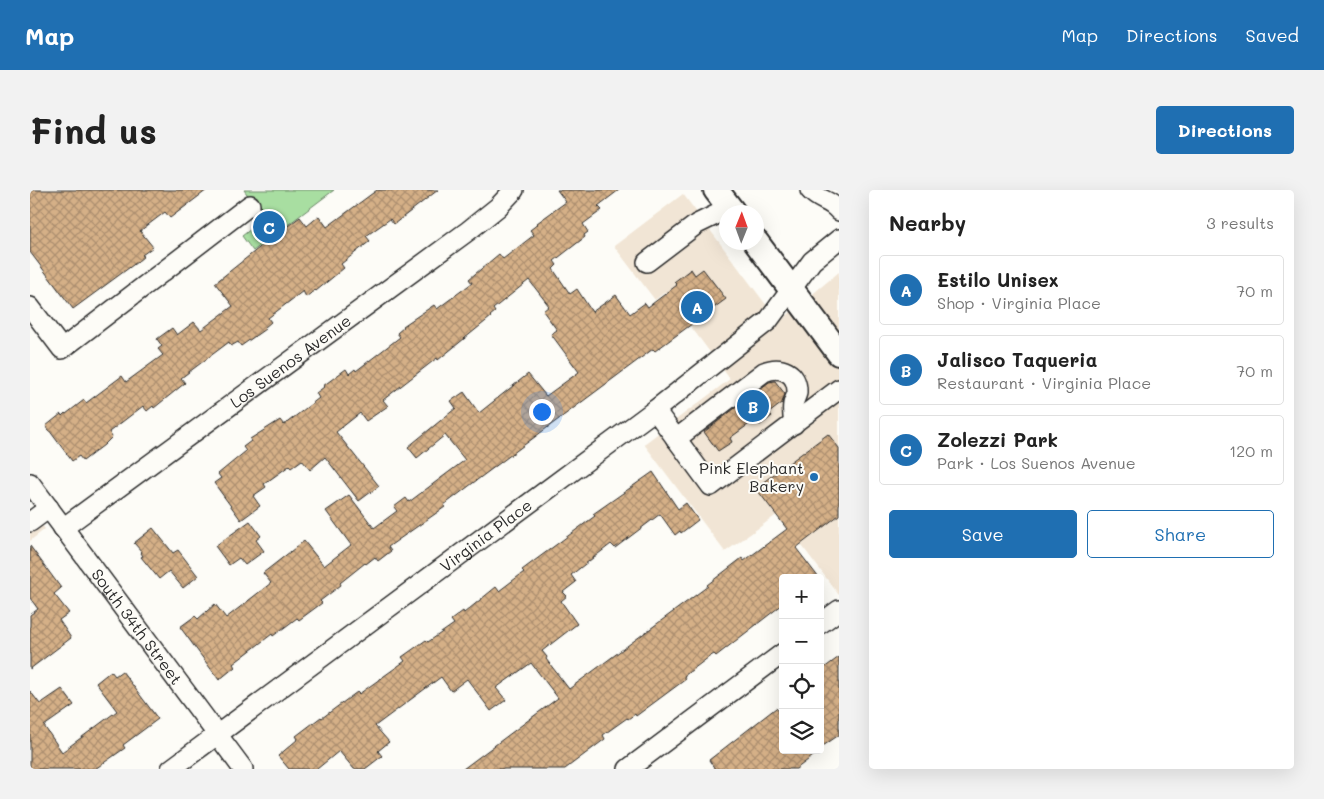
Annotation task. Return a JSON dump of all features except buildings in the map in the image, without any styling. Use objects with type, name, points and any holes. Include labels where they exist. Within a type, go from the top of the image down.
[{"type":"main road","points":[[762,250],[839,353]]},
{"type":"street","name":"Los Suenos Avenue","points":[[63,528],[468,231],[498,207],[514,190]]},
{"type":"street","points":[[810,190],[816,198],[834,205],[839,211]]},
{"type":"street","points":[[647,262],[727,204]]},
{"type":"street","points":[[30,307],[62,349],[250,205]]},
{"type":"street","name":"Virginia Place","points":[[171,769],[655,410],[768,321],[812,261],[839,239]]},
{"type":"street","points":[[676,439],[764,372],[772,369],[785,370],[795,380],[797,394],[793,405],[794,424]]},
{"type":"street","points":[[655,410],[711,486],[839,389]]},
{"type":"street","name":"South 34th Street","points":[[30,484],[243,769]]},
{"type":"street","points":[[30,522],[49,508]]},
{"type":"street","points":[[824,621],[839,610]]},
{"type":"street","points":[[628,769],[779,656]]},
{"type":"shaded area","points":[[683,194],[719,242],[719,250],[725,250],[779,322],[839,272],[839,595],[778,514],[725,552],[644,444],[730,379],[665,292],[655,300],[614,246]]},
{"type":"shaded area","points":[[30,510],[45,529],[30,541]]},
{"type":"green space","points":[[244,190],[334,190],[253,251],[242,236],[265,218]]},
{"type":"place","name":"Zolezzi Park","points":[[269,227]]},
{"type":"place","name":"Estilo Unisex","points":[[697,307]]},
{"type":"place","name":"Jalisco Taqueria","points":[[753,406]]},
{"type":"place","name":"Pink Elephant Bakery","points":[[814,477]]}]
